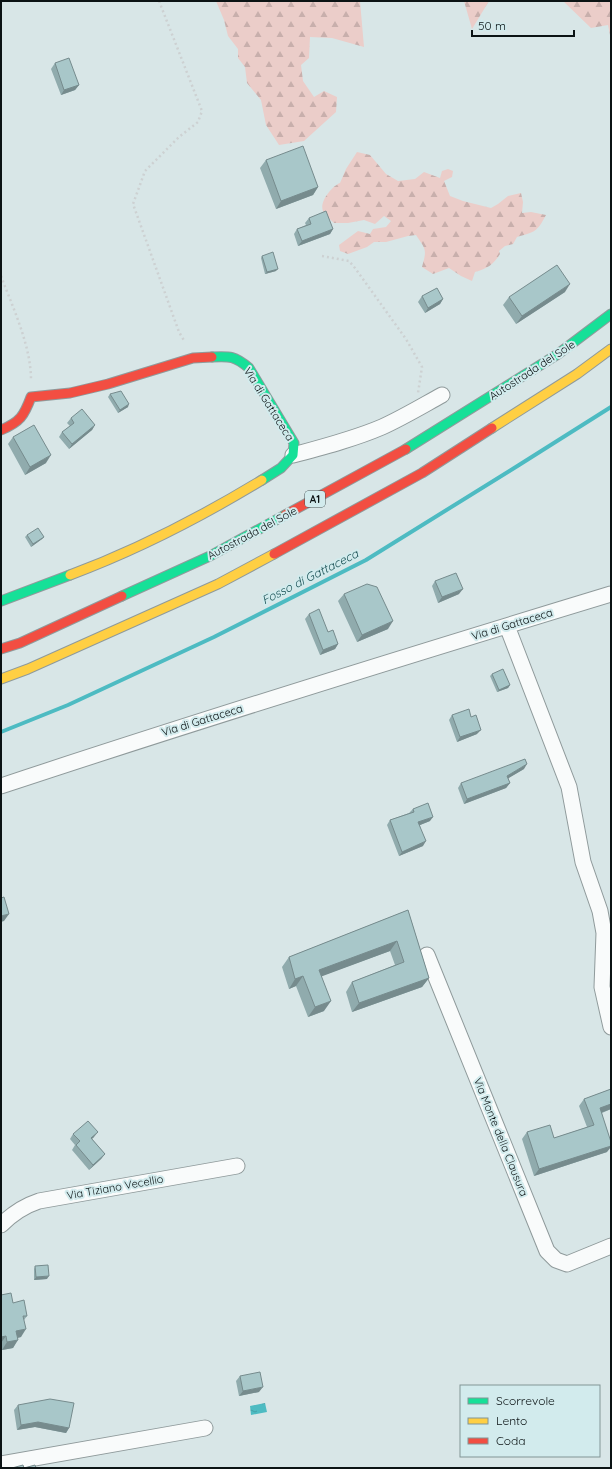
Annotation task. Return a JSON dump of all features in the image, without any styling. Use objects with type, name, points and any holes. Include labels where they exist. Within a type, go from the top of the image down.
[{"type":"main road","name":"Autostrada del Sole","points":[[1,649],[20,643],[210,556],[410,447],[558,354],[611,314]]},
{"type":"main road","points":[[1,679],[28,669],[218,584],[366,504],[422,473],[577,374],[611,349]]},
{"type":"main road","name":"Via di Gattaceca","points":[[1,601],[81,571],[140,545],[221,505],[281,468],[293,455],[294,444],[249,368],[240,360],[231,356],[193,358],[108,384],[70,393],[31,397]]},
{"type":"main road","points":[[1,430],[18,423],[25,413],[31,397]]},
{"type":"street","points":[[293,455],[380,428],[442,395]]},
{"type":"street","name":"Via di Gattaceca","points":[[1,786],[130,743],[611,594]]},
{"type":"street","points":[[507,626],[569,787],[583,862],[600,911],[604,933],[602,988],[611,1027]]},
{"type":"street","name":"Via Monte della Clausura","points":[[427,955],[547,1251],[556,1260],[567,1264],[611,1246]]},
{"type":"street","name":"Via Tiziano Vecellio","points":[[1,1225],[28,1204],[39,1201],[237,1166]]},
{"type":"street","points":[[1,1464],[205,1428]]},
{"type":"path","points":[[159,1],[202,111],[198,122],[179,137],[145,171],[133,204],[179,332],[193,358]]},
{"type":"path","points":[[322,256],[349,262],[355,268],[406,339],[422,367],[418,401],[415,410]]},
{"type":"path","points":[[1,276],[27,347],[31,373],[31,397]]},
{"type":"green space","points":[[216,1],[360,1],[364,47],[332,38],[310,37],[309,58],[301,65],[303,81],[314,97],[324,91],[337,97],[336,112],[304,141],[279,145],[266,125],[261,100],[247,83],[245,67],[238,58],[238,49],[228,36],[224,20]]},
{"type":"green space","points":[[464,1],[489,1],[472,29]]},
{"type":"green space","points":[[563,1],[611,1],[611,40],[608,25],[591,28]]},
{"type":"green space","points":[[357,152],[370,155],[386,174],[398,181],[415,179],[424,172],[440,178],[442,171],[448,169],[453,171],[452,177],[444,181],[450,196],[491,208],[508,196],[521,193],[523,202],[522,213],[531,212],[546,215],[538,228],[528,234],[517,237],[513,244],[505,246],[499,251],[500,254],[487,268],[475,272],[472,281],[449,268],[433,274],[422,267],[425,257],[425,250],[416,235],[386,242],[374,242],[367,247],[348,254],[340,251],[339,245],[358,231],[370,234],[373,229],[386,227],[391,221],[384,216],[375,224],[364,220],[348,223],[334,223],[323,211],[323,203],[327,195],[340,183],[346,169]]},
{"type":"water","points":[[265,1403],[267,1412],[251,1415],[250,1406]]},
{"type":"building","points":[[69,58],[79,85],[64,90],[55,63]]},
{"type":"building","points":[[303,146],[318,187],[281,201],[266,160]]},
{"type":"building","points":[[326,211],[333,229],[302,241],[297,229],[311,224],[309,218]]},
{"type":"building","points":[[273,252],[278,269],[267,272],[262,256]]},
{"type":"building","points":[[557,265],[570,284],[522,316],[509,297]]},
{"type":"building","points":[[437,288],[443,299],[428,308],[422,296]]},
{"type":"building","points":[[121,391],[129,404],[120,410],[110,394]]},
{"type":"building","points":[[82,409],[95,425],[72,444],[62,432],[74,423],[71,418]]},
{"type":"building","points":[[34,425],[51,455],[30,467],[13,437]]},
{"type":"building","points":[[38,528],[44,537],[33,544],[27,535]]},
{"type":"building","points":[[456,573],[463,589],[442,597],[435,581]]},
{"type":"building","points":[[367,584],[377,587],[393,621],[362,635],[344,594]]},
{"type":"building","points":[[319,609],[328,632],[333,630],[338,644],[323,650],[309,614]]},
{"type":"building","points":[[503,669],[510,685],[499,690],[492,674]]},
{"type":"building","points":[[469,709],[471,717],[476,715],[481,730],[460,737],[452,715]]},
{"type":"building","points":[[525,759],[527,764],[507,776],[510,783],[467,799],[461,783]]},
{"type":"building","points":[[428,803],[433,817],[418,822],[426,841],[402,852],[390,820],[414,812],[413,809]]},
{"type":"building","points":[[4,897],[9,914],[1,916],[1,898]]},
{"type":"building","points":[[408,910],[429,978],[359,1003],[352,982],[404,962],[397,941],[319,970],[331,1001],[315,1007],[303,976],[295,979],[289,957]]},
{"type":"building","points":[[611,1089],[611,1104],[600,1108],[611,1146],[539,1169],[527,1132],[550,1125],[554,1138],[594,1125],[584,1099]]},
{"type":"building","points":[[88,1121],[98,1132],[91,1138],[105,1154],[93,1165],[76,1145],[80,1141],[73,1134]]},
{"type":"building","points":[[48,1265],[49,1276],[36,1277],[35,1266]]},
{"type":"building","points":[[11,1293],[13,1303],[24,1300],[27,1316],[23,1316],[26,1329],[16,1331],[18,1340],[7,1342],[6,1336],[1,1337],[1,1295]]},
{"type":"building","points":[[260,1372],[263,1387],[243,1391],[240,1376]]},
{"type":"building","points":[[50,1399],[74,1403],[69,1428],[38,1422],[21,1425],[18,1405]]},
{"type":"building","points":[[23,1465],[24,1468],[12,1468]]},
{"type":"building","points":[[35,1465],[36,1468],[24,1468]]},
{"type":"waterway","name":"Fosso di Gattaceca","points":[[1,732],[68,705],[214,637],[366,560],[611,407]]},
{"type":"traffic: fast","points":[[406,449],[558,354],[611,314]]},
{"type":"traffic: fast","points":[[212,357],[236,359],[249,368],[294,443],[293,455],[281,468],[262,480]]},
{"type":"traffic: fast","points":[[122,596],[210,556],[285,515]]},
{"type":"traffic: fast","points":[[1,601],[70,575]]},
{"type":"traffic: slow","points":[[492,428],[577,374],[611,349]]},
{"type":"traffic: slow","points":[[70,575],[144,544],[216,507],[262,480]]},
{"type":"traffic: slow","points":[[1,679],[28,669],[218,584],[274,554]]},
{"type":"traffic: jam","points":[[1,430],[13,424],[20,418],[31,397],[70,393],[108,384],[193,358],[212,357]]},
{"type":"traffic: jam","points":[[274,554],[422,473],[492,428]]},
{"type":"traffic: jam","points":[[285,515],[406,449]]},
{"type":"traffic: jam","points":[[1,649],[20,643],[122,596]]}]
